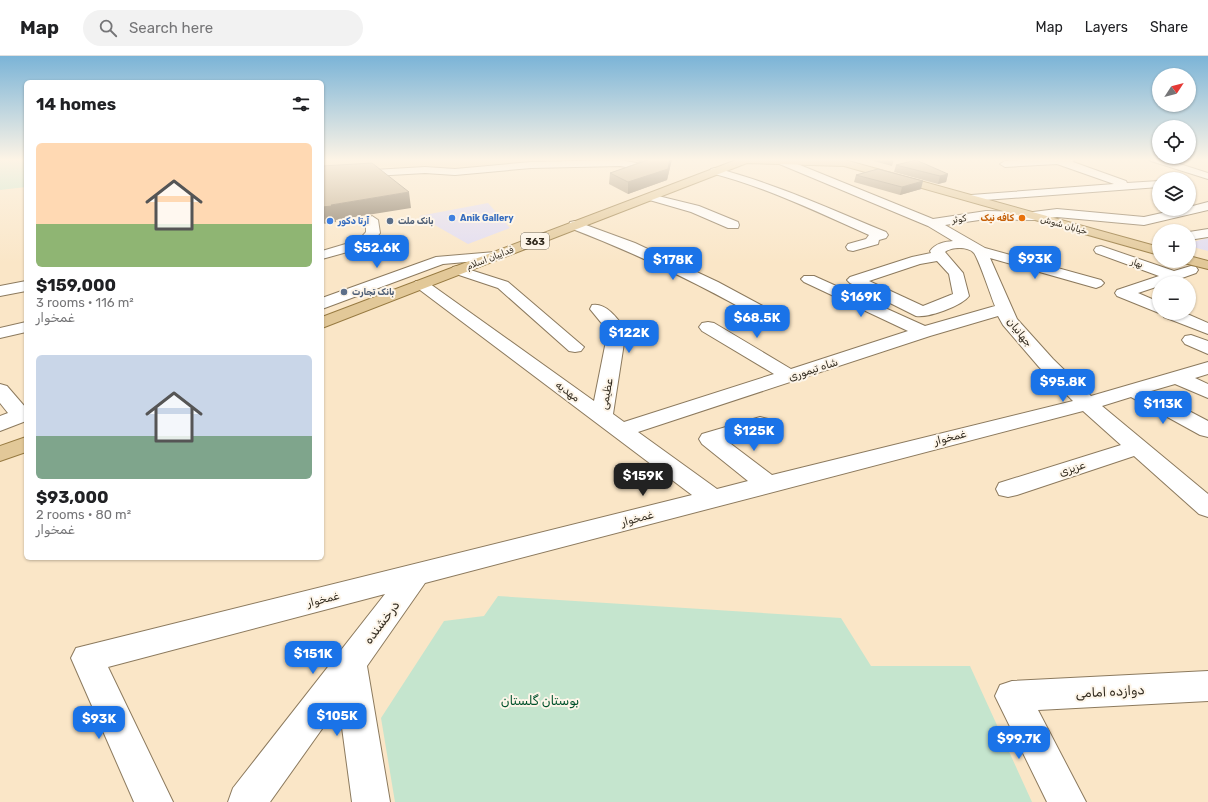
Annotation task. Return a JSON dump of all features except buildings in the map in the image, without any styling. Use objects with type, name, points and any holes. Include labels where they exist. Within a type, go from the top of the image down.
[{"type":"main road","name":"فداییان اسلام","points":[[324,322],[658,194]]},
{"type":"main road","name":"خیابان شوش","points":[[956,194],[1152,249]]},
{"type":"main road","points":[[1196,265],[1208,265]]},
{"type":"main road","points":[[0,438],[24,419]]},
{"type":"main road","points":[[0,454],[24,445]]},
{"type":"street","points":[[785,194],[881,235],[872,238],[873,241],[854,247]]},
{"type":"street","points":[[861,194],[932,223],[974,247],[1096,283]]},
{"type":"street","points":[[971,198],[1032,194]]},
{"type":"street","points":[[1046,194],[1075,208],[1144,221],[1161,216]]},
{"type":"street","points":[[650,197],[696,209],[733,225]]},
{"type":"street","points":[[1196,207],[1208,206]]},
{"type":"street","name":"کوثر","points":[[932,223],[986,215],[1033,216],[1057,213],[1075,208]]},
{"type":"street","points":[[324,254],[364,243],[373,233],[372,220]]},
{"type":"street","points":[[575,226],[630,246],[706,282],[778,322]]},
{"type":"street","points":[[1196,235],[1208,233]]},
{"type":"street","points":[[940,256],[917,260],[855,280],[922,312],[954,301],[961,296],[956,273],[940,256],[938,251],[944,246],[974,247]]},
{"type":"street","name":"جهانیان","points":[[974,247],[1009,321],[1046,363],[1087,404],[1136,448],[1208,508]]},
{"type":"street","points":[[337,250],[353,258]]},
{"type":"street","name":"بهار","points":[[1101,250],[1174,276]]},
{"type":"street","points":[[324,303],[441,260],[495,256]]},
{"type":"street","points":[[1174,276],[1186,268]]},
{"type":"street","points":[[458,270],[503,285],[575,347]]},
{"type":"street","points":[[809,279],[924,332]]},
{"type":"street","points":[[1152,283],[1123,293],[1152,305]]},
{"type":"street","name":"مهدیه","points":[[421,284],[713,498]]},
{"type":"street","points":[[0,291],[24,286]]},
{"type":"street","points":[[1142,286],[1152,290]]},
{"type":"street","name":"عظیمی","points":[[598,308],[617,330],[602,416]]},
{"type":"street","name":"شاه تیموری","points":[[622,430],[924,332],[1004,310]]},
{"type":"street","points":[[1187,320],[1208,329]]},
{"type":"street","points":[[708,327],[790,376]]},
{"type":"street","points":[[0,334],[24,329]]},
{"type":"street","points":[[1191,340],[1208,348]]},
{"type":"street","name":"غمخوار","points":[[154,802],[87,658],[415,576],[767,484],[1087,404],[1208,368]]},
{"type":"street","points":[[1176,377],[1208,392]]},
{"type":"street","points":[[0,390],[24,419],[0,424]]},
{"type":"street","points":[[1133,390],[1208,430]]},
{"type":"street","points":[[760,424],[710,439],[767,484]]},
{"type":"street","name":"عزیزی","points":[[1008,489],[1136,448]]},
{"type":"street","name":"درخشنده","points":[[247,802],[415,576]]},
{"type":"street","points":[[350,664],[371,802]]},
{"type":"street","name":"دوازده امامی","points":[[1068,802],[1012,696],[1208,686]]},
{"type":"shaded area","points":[[488,203],[510,228],[468,244],[419,216]]},
{"type":"shaded area","points":[[1208,238],[1208,251],[1196,248],[1196,241]]},
{"type":"green space","name":"بوستان گلستان","points":[[498,596],[841,618],[871,666],[970,666],[1032,802],[395,802],[381,718],[444,621],[484,616]]},
{"type":"place","name":"Anik Gallery","points":[[452,218]]},
{"type":"place","name":"کافه نیک","points":[[1022,218]]},
{"type":"place","name":"آرتا دکور","points":[[330,221]]},
{"type":"place","name":"بانک ملت","points":[[390,221]]},
{"type":"place","name":"بانک تجارت","points":[[344,292]]}]
